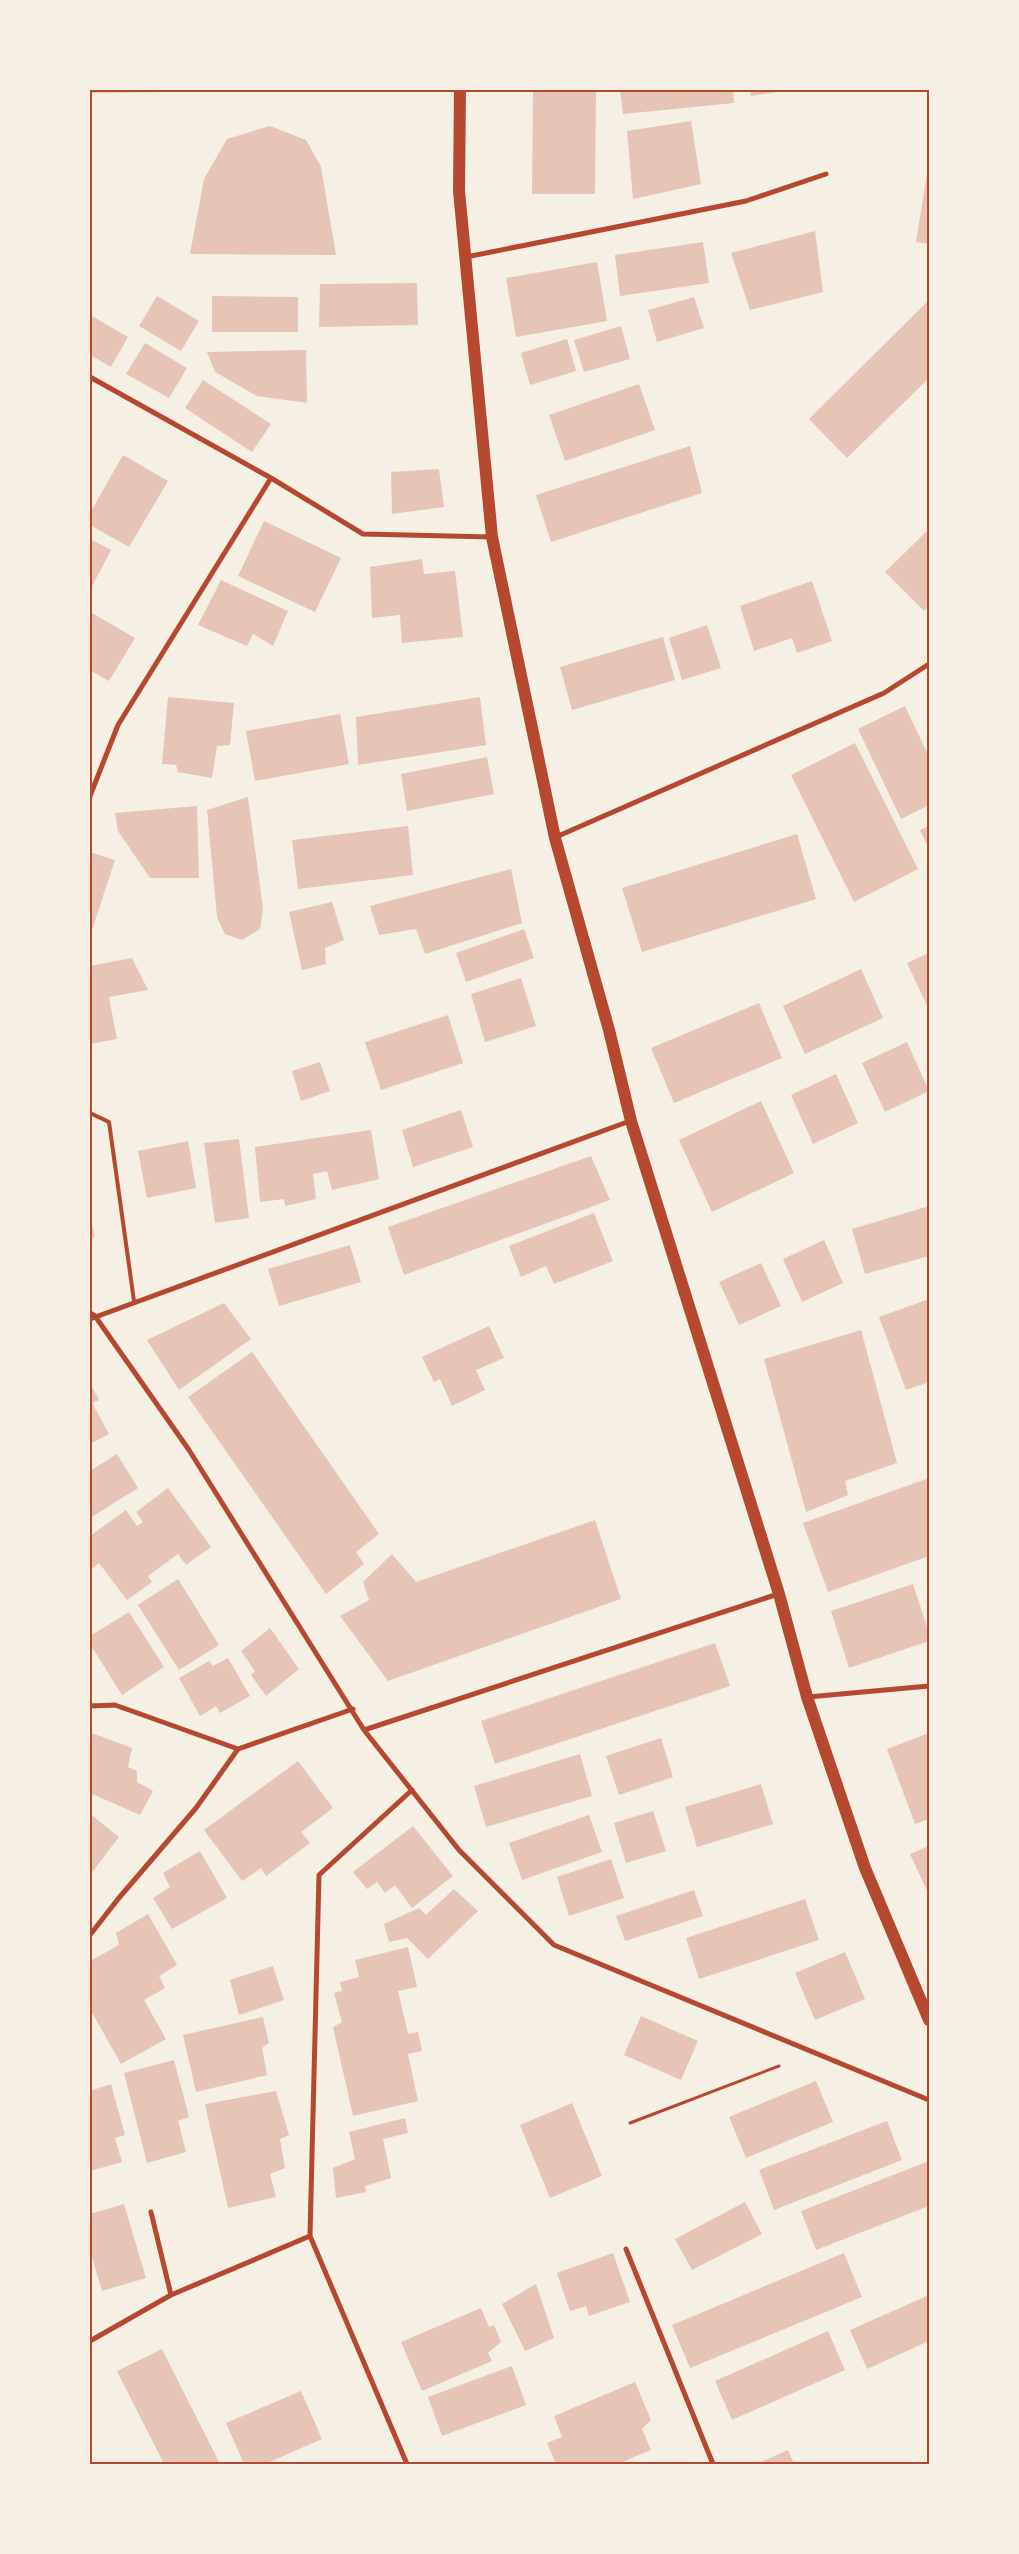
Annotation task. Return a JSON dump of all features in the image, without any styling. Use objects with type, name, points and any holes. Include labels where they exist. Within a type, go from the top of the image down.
[{"type":"main road","points":[[460,90],[459,191],[492,538],[555,838],[609,1030],[631,1121],[779,1594],[807,1697],[864,1868],[929,2020]]},
{"type":"street","points":[[466,258],[746,201],[826,174]]},
{"type":"street","points":[[90,377],[271,478],[363,534],[492,538]]},
{"type":"street","points":[[90,796],[118,724],[271,478]]},
{"type":"street","points":[[555,838],[884,693],[929,664]]},
{"type":"street","points":[[631,1121],[92,1316],[190,1450],[353,1709],[364,1730],[459,1850],[554,1945],[929,2100]]},
{"type":"street","points":[[364,1730],[779,1594]]},
{"type":"street","points":[[807,1697],[929,1686]]},
{"type":"street","points":[[90,1706],[115,1705],[238,1749]]},
{"type":"street","points":[[90,1935],[118,1899],[196,1808],[238,1749],[353,1709]]},
{"type":"street","points":[[407,2464],[310,2236],[318,1875],[412,1790]]},
{"type":"street","points":[[151,2212],[171,2295]]},
{"type":"street","points":[[90,2341],[171,2295],[310,2236]]},
{"type":"street","points":[[626,2249],[713,2464]]},
{"type":"lane","points":[[90,1113],[109,1122],[134,1301]]},
{"type":"path","points":[[630,2123],[815,2053]]},
{"type":"building","points":[[90,90],[170,90],[170,92],[90,93]]},
{"type":"building","points":[[533,90],[596,90],[595,194],[532,194]]},
{"type":"building","points":[[620,90],[733,90],[734,103],[623,114]]},
{"type":"building","points":[[750,90],[784,90],[784,91],[751,96]]},
{"type":"building","points":[[691,121],[701,184],[633,199],[627,131]]},
{"type":"building","points":[[270,126],[306,140],[321,167],[336,255],[190,254],[204,179],[227,139]]},
{"type":"building","points":[[929,167],[929,244],[916,242]]},
{"type":"building","points":[[815,231],[823,292],[750,310],[731,253]]},
{"type":"building","points":[[703,242],[709,283],[620,296],[615,255]]},
{"type":"building","points":[[597,262],[607,321],[516,337],[506,278]]},
{"type":"building","points":[[417,283],[418,325],[319,327],[320,284]]},
{"type":"building","points":[[157,296],[199,321],[181,351],[139,326]]},
{"type":"building","points":[[212,296],[298,297],[298,332],[212,332]]},
{"type":"building","points":[[694,297],[704,328],[657,342],[648,310]]},
{"type":"building","points":[[929,300],[929,378],[847,458],[809,419]]},
{"type":"building","points":[[90,315],[128,337],[111,367],[90,355]]},
{"type":"building","points":[[621,326],[630,359],[584,372],[574,340]]},
{"type":"building","points":[[567,339],[576,371],[530,385],[521,353]]},
{"type":"building","points":[[145,343],[187,368],[169,398],[126,374]]},
{"type":"building","points":[[306,350],[307,403],[257,396],[215,372],[207,352]]},
{"type":"building","points":[[203,380],[271,424],[252,452],[185,408]]},
{"type":"building","points":[[639,384],[655,430],[565,461],[549,415]]},
{"type":"building","points":[[690,446],[702,493],[551,542],[536,495]]},
{"type":"building","points":[[123,455],[168,481],[129,547],[90,525],[90,513]]},
{"type":"building","points":[[439,469],[444,507],[392,514],[391,472]]},
{"type":"building","points":[[264,521],[341,558],[315,612],[238,576]]},
{"type":"building","points":[[929,529],[929,605],[924,611],[885,572]]},
{"type":"building","points":[[90,539],[111,550],[90,590]]},
{"type":"building","points":[[422,559],[424,574],[455,571],[463,637],[402,643],[400,615],[372,618],[370,567]]},
{"type":"building","points":[[221,580],[288,611],[273,646],[253,634],[247,646],[198,625]]},
{"type":"building","points":[[812,581],[832,641],[797,653],[792,638],[754,651],[740,606]]},
{"type":"building","points":[[92,613],[135,638],[109,681],[90,670]]},
{"type":"building","points":[[707,625],[721,668],[682,680],[669,638]]},
{"type":"building","points":[[663,637],[675,680],[572,710],[560,667]]},
{"type":"building","points":[[168,697],[234,703],[230,745],[217,746],[212,778],[178,772],[176,765],[162,764]]},
{"type":"building","points":[[480,697],[486,745],[358,765],[356,717]]},
{"type":"building","points":[[905,706],[929,757],[929,805],[901,819],[858,729]]},
{"type":"building","points":[[340,714],[349,764],[255,781],[246,731]]},
{"type":"building","points":[[855,743],[918,869],[854,902],[791,775]]},
{"type":"building","points":[[487,757],[494,794],[407,811],[401,774]]},
{"type":"building","points":[[248,797],[263,909],[260,929],[242,940],[225,934],[217,917],[207,810]]},
{"type":"building","points":[[197,806],[199,878],[150,878],[118,831],[115,813]]},
{"type":"building","points":[[408,826],[413,875],[298,889],[292,840]]},
{"type":"building","points":[[929,826],[929,849],[920,830]]},
{"type":"building","points":[[797,834],[816,899],[642,952],[622,888]]},
{"type":"building","points":[[90,852],[115,860],[90,936]]},
{"type":"building","points":[[511,869],[522,923],[425,954],[416,929],[379,935],[370,906]]},
{"type":"building","points":[[332,902],[344,940],[325,948],[326,964],[302,970],[289,912]]},
{"type":"building","points":[[524,929],[534,958],[466,982],[456,953]]},
{"type":"building","points":[[929,953],[929,1010],[907,963]]},
{"type":"building","points":[[132,958],[148,990],[109,997],[117,1039],[90,1044],[90,966]]},
{"type":"building","points":[[861,969],[883,1018],[805,1054],[783,1006]]},
{"type":"building","points":[[521,978],[536,1026],[485,1042],[471,994]]},
{"type":"building","points":[[759,1003],[782,1058],[674,1103],[651,1048]]},
{"type":"building","points":[[448,1015],[463,1063],[381,1090],[365,1042]]},
{"type":"building","points":[[907,1042],[929,1091],[885,1112],[862,1063]]},
{"type":"building","points":[[320,1062],[330,1091],[301,1101],[292,1071]]},
{"type":"building","points":[[836,1074],[858,1123],[813,1144],[791,1095]]},
{"type":"building","points":[[761,1101],[794,1173],[712,1212],[679,1140]]},
{"type":"building","points":[[461,1110],[473,1147],[413,1167],[402,1130]]},
{"type":"building","points":[[371,1130],[379,1179],[332,1190],[327,1171],[313,1174],[316,1199],[285,1206],[284,1199],[260,1202],[255,1147]]},
{"type":"building","points":[[239,1139],[249,1218],[215,1223],[204,1143]]},
{"type":"building","points":[[188,1141],[196,1188],[147,1198],[138,1151]]},
{"type":"building","points":[[591,1156],[610,1200],[404,1275],[388,1227]]},
{"type":"building","points":[[929,1206],[929,1256],[865,1274],[852,1229]]},
{"type":"building","points":[[594,1213],[613,1261],[554,1284],[546,1266],[521,1277],[509,1246]]},
{"type":"building","points":[[90,1216],[95,1237],[90,1238]]},
{"type":"building","points":[[824,1240],[843,1283],[802,1302],[783,1259]]},
{"type":"building","points":[[350,1245],[361,1282],[279,1306],[268,1269]]},
{"type":"building","points":[[761,1263],[781,1306],[739,1325],[719,1282]]},
{"type":"building","points":[[929,1299],[929,1382],[906,1390],[879,1317]]},
{"type":"building","points":[[224,1303],[251,1339],[179,1390],[147,1340]]},
{"type":"building","points":[[489,1326],[504,1358],[476,1370],[485,1390],[452,1406],[440,1379],[434,1382],[422,1357]]},
{"type":"building","points":[[861,1330],[897,1463],[845,1481],[848,1495],[806,1512],[764,1359]]},
{"type":"building","points":[[252,1352],[379,1534],[356,1552],[364,1564],[326,1594],[188,1397]]},
{"type":"building","points":[[90,1383],[99,1400],[92,1403],[109,1434],[90,1444]]},
{"type":"building","points":[[117,1454],[138,1488],[90,1518],[90,1471]]},
{"type":"building","points":[[929,1478],[929,1556],[828,1592],[803,1523]]},
{"type":"building","points":[[168,1488],[211,1547],[186,1565],[178,1554],[148,1576],[152,1582],[127,1600],[99,1563],[90,1570],[90,1536],[126,1510],[137,1526],[143,1522],[136,1512]]},
{"type":"building","points":[[595,1520],[621,1599],[388,1681],[340,1616],[369,1600],[363,1582],[392,1554],[416,1582]]},
{"type":"building","points":[[178,1579],[219,1645],[179,1670],[138,1605]]},
{"type":"building","points":[[913,1584],[929,1633],[929,1641],[849,1668],[831,1611]]},
{"type":"building","points":[[129,1612],[164,1667],[122,1695],[90,1644],[90,1636]]},
{"type":"building","points":[[270,1628],[299,1669],[266,1696],[251,1675],[255,1671],[241,1651]]},
{"type":"building","points":[[715,1643],[730,1686],[495,1764],[481,1721]]},
{"type":"building","points":[[228,1658],[250,1696],[220,1713],[216,1706],[200,1716],[179,1678],[209,1661],[213,1666]]},
{"type":"building","points":[[92,1733],[132,1748],[128,1767],[137,1771],[137,1782],[153,1791],[140,1815],[90,1793]]},
{"type":"building","points":[[929,1733],[929,1819],[915,1824],[887,1749]]},
{"type":"building","points":[[661,1738],[673,1777],[619,1795],[606,1756]]},
{"type":"building","points":[[580,1754],[592,1796],[486,1827],[474,1786]]},
{"type":"building","points":[[298,1761],[333,1808],[301,1832],[310,1843],[266,1876],[261,1868],[242,1881],[204,1830]]},
{"type":"building","points":[[761,1784],[773,1824],[697,1847],[685,1807]]},
{"type":"building","points":[[653,1811],[666,1851],[626,1863],[614,1823]]},
{"type":"building","points":[[90,1814],[119,1837],[90,1875]]},
{"type":"building","points":[[589,1815],[602,1852],[522,1880],[509,1843]]},
{"type":"building","points":[[413,1826],[453,1876],[412,1908],[395,1885],[385,1893],[377,1882],[367,1889],[353,1872]]},
{"type":"building","points":[[929,1846],[929,1895],[910,1854]]},
{"type":"building","points":[[200,1851],[227,1898],[172,1929],[153,1898],[170,1887],[163,1873]]},
{"type":"building","points":[[611,1859],[624,1898],[569,1916],[557,1877]]},
{"type":"building","points":[[454,1889],[478,1911],[428,1959],[407,1938],[389,1942],[384,1924],[419,1908],[426,1915]]},
{"type":"building","points":[[694,1890],[703,1916],[625,1941],[616,1916]]},
{"type":"building","points":[[805,1899],[819,1940],[699,1979],[686,1938]]},
{"type":"building","points":[[148,1914],[177,1965],[159,1976],[165,1988],[144,2000],[166,2039],[121,2064],[90,2009],[90,1961],[119,1945],[116,1933]]},
{"type":"building","points":[[408,1947],[417,1987],[398,1991],[408,2034],[418,2032],[422,2051],[408,2054],[418,2101],[353,2116],[333,2027],[342,2022],[334,1993],[342,1991],[340,1982],[359,1977],[355,1960]]},
{"type":"building","points":[[845,1952],[865,1999],[815,2020],[795,1973]]},
{"type":"building","points":[[273,1966],[284,2000],[239,2015],[230,1980]]},
{"type":"building","points":[[641,2016],[698,2041],[681,2080],[624,2055]]},
{"type":"building","points":[[263,2017],[269,2043],[262,2048],[267,2075],[196,2092],[183,2035]]},
{"type":"building","points":[[174,2060],[189,2117],[178,2121],[186,2152],[147,2163],[124,2073]]},
{"type":"building","points":[[816,2081],[833,2122],[746,2158],[729,2117]]},
{"type":"building","points":[[111,2084],[125,2135],[115,2138],[122,2162],[90,2171],[90,2091]]},
{"type":"building","points":[[276,2091],[289,2135],[280,2139],[285,2168],[270,2174],[276,2197],[228,2208],[205,2104]]},
{"type":"building","points":[[572,2103],[602,2176],[550,2198],[520,2125]]},
{"type":"building","points":[[405,2118],[408,2133],[383,2139],[391,2178],[365,2186],[366,2192],[336,2198],[333,2168],[355,2159],[349,2132]]},
{"type":"building","points":[[887,2121],[902,2160],[774,2210],[759,2170]]},
{"type":"building","points":[[929,2161],[929,2206],[816,2250],[801,2211]]},
{"type":"building","points":[[745,2202],[762,2234],[692,2270],[675,2239]]},
{"type":"building","points":[[124,2204],[146,2278],[102,2291],[90,2250],[90,2214]]},
{"type":"building","points":[[613,2253],[630,2302],[589,2316],[586,2306],[570,2311],[557,2273]]},
{"type":"building","points":[[844,2253],[862,2297],[690,2368],[672,2325]]},
{"type":"building","points":[[536,2284],[554,2338],[525,2351],[502,2304]]},
{"type":"building","points":[[929,2295],[929,2341],[867,2369],[850,2330]]},
{"type":"building","points":[[481,2308],[489,2327],[494,2325],[501,2342],[488,2353],[492,2361],[422,2391],[401,2342]]},
{"type":"building","points":[[828,2331],[845,2370],[732,2420],[715,2381]]},
{"type":"building","points":[[162,2349],[220,2464],[164,2464],[117,2371]]},
{"type":"building","points":[[512,2366],[526,2405],[442,2436],[428,2397]]},
{"type":"building","points":[[635,2382],[651,2420],[642,2429],[651,2450],[622,2462],[623,2464],[556,2464],[547,2443],[562,2437],[554,2416]]},
{"type":"building","points":[[301,2391],[322,2439],[265,2464],[244,2464],[226,2423]]},
{"type":"building","points":[[788,2450],[794,2464],[756,2464]]}]
